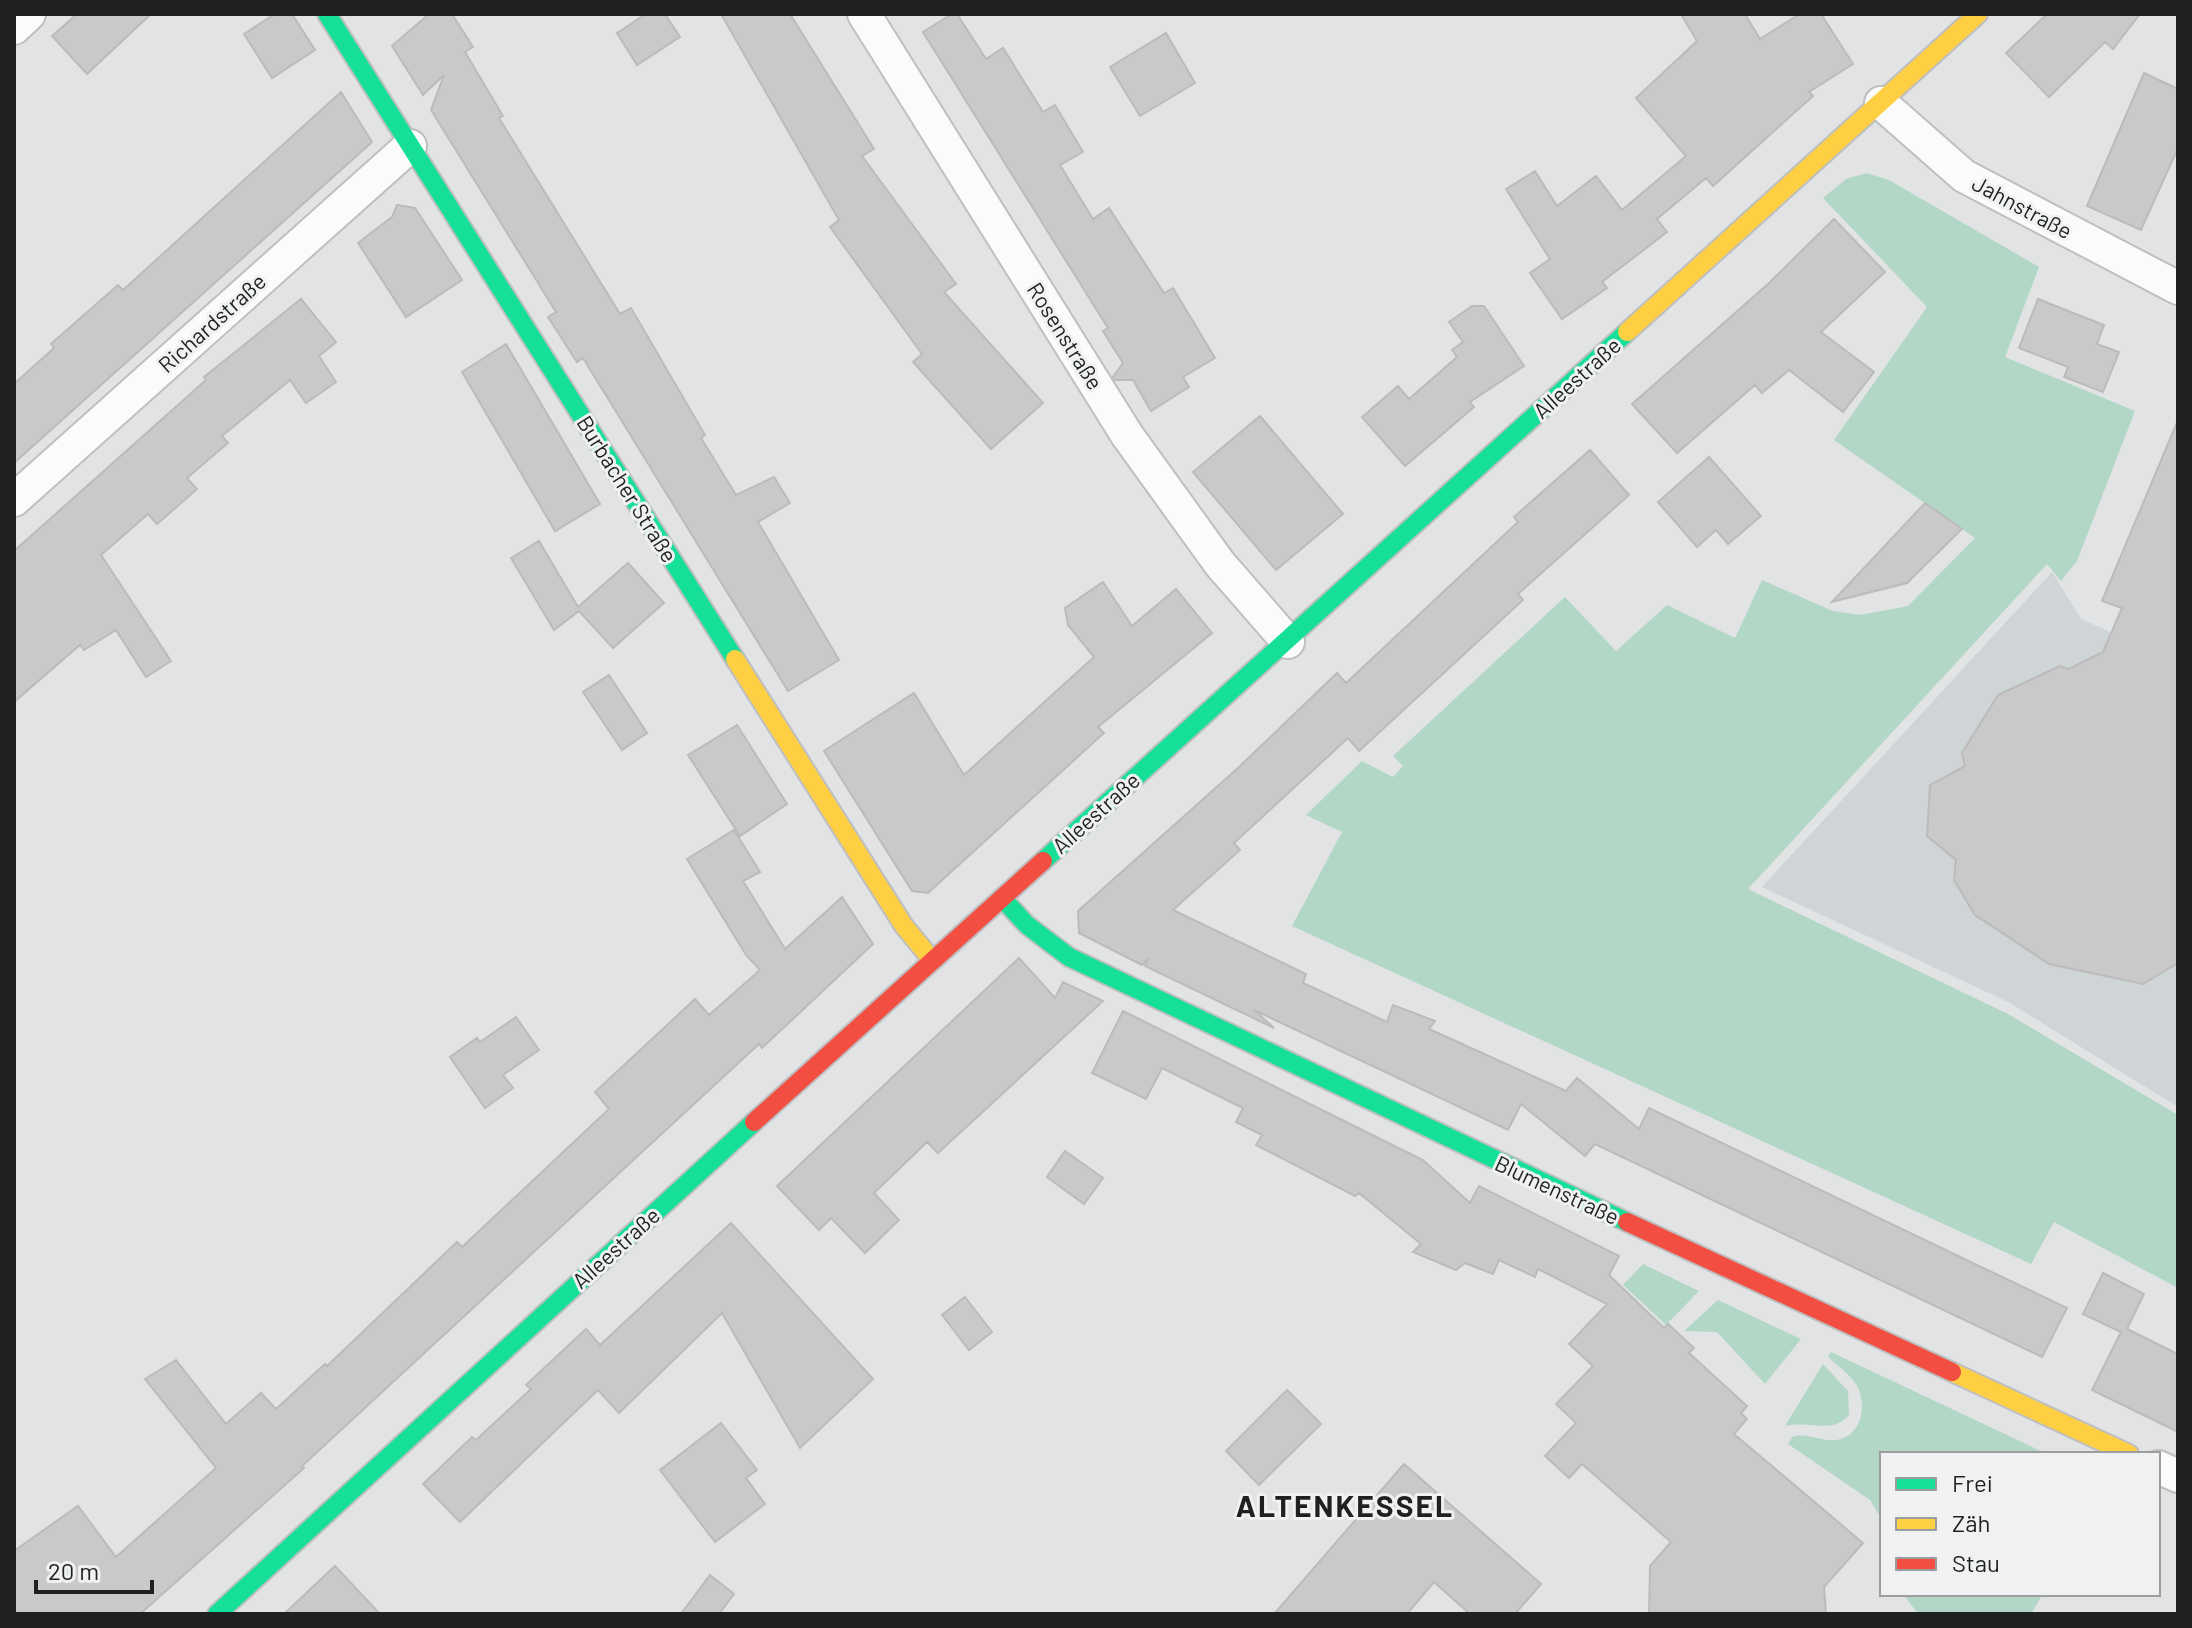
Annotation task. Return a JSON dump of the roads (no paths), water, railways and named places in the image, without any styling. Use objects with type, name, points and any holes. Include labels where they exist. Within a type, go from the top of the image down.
[{"type":"street","points":[[14,28],[29,14]]},
{"type":"street","name":"Burbacher Straße","points":[[327,14],[895,913],[932,960]]},
{"type":"street","name":"Rosenstraße","points":[[864,14],[1136,448],[1220,564],[1288,642]]},
{"type":"street","name":"Alleestraße","points":[[217,1614],[932,960],[1288,642],[1978,14]]},
{"type":"street","name":"Jahnstraße","points":[[1881,103],[1964,176],[2178,288]]},
{"type":"street","name":"Richardstraße","points":[[14,500],[410,146]]},
{"type":"street","name":"Blumenstraße","points":[[1002,898],[1027,925],[1069,957],[1424,1128],[2125,1452]]},
{"type":"district","name":"ALTENKESSEL","points":[[1345,1507]]}]
